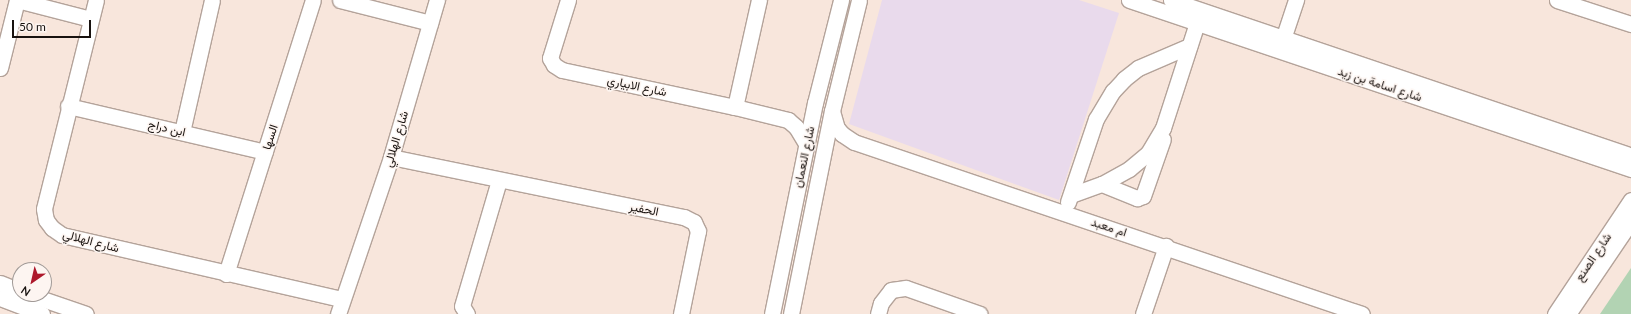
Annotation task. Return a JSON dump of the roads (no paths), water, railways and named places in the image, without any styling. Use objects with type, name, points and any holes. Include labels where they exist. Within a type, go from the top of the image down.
[{"type":"street","points":[[0,68],[17,0],[92,18]]},
{"type":"street","name":"شارع الهلالي","points":[[96,0],[68,106],[44,209],[46,220],[52,228],[62,235],[226,274],[342,299]]},
{"type":"street","points":[[182,132],[212,0]]},
{"type":"street","name":"السها","points":[[226,274],[314,0]]},
{"type":"street","points":[[340,0],[430,23]]},
{"type":"street","name":"شارع الهلالي","points":[[338,314],[391,157],[437,0]]},
{"type":"street","name":"شارع الابياري","points":[[568,0],[550,58],[554,65],[562,70],[735,107],[788,120]]},
{"type":"street","points":[[735,107],[759,0]]},
{"type":"street","name":"شارع النعمان","points":[[772,314],[816,102],[841,0]]},
{"type":"street","name":"شارع النعمان","points":[[791,314],[820,166],[859,0]]},
{"type":"street","name":"شارع اسامة بن زيد","points":[[1129,0],[1197,23],[1281,45],[1631,156]]},
{"type":"street","name":"شارع اسامة بن زيد","points":[[1171,0],[1281,45],[1631,169]]},
{"type":"street","points":[[1281,45],[1296,0]]},
{"type":"street","points":[[1558,0],[1631,24]]},
{"type":"street","points":[[1071,195],[1102,184],[1128,169],[1148,153],[1163,128],[1197,23]]},
{"type":"street","points":[[1064,212],[1096,119],[1113,91],[1124,79],[1138,68],[1189,46]]},
{"type":"street","points":[[807,145],[796,126],[788,120],[804,113],[816,102]]},
{"type":"street","name":"ابن دراج","points":[[68,106],[265,152]]},
{"type":"street","name":"ام معبد","points":[[832,111],[837,128],[842,134],[854,142],[1166,246],[1362,314]]},
{"type":"street","points":[[1102,184],[1137,198],[1143,196],[1162,145],[1163,128]]},
{"type":"street","points":[[820,166],[827,153],[833,148],[844,142],[854,142]]},
{"type":"street","name":"الحفير","points":[[391,157],[684,217],[694,222],[698,231],[681,314]]},
{"type":"street","points":[[467,314],[462,306],[500,180]]},
{"type":"street","name":"شارع الصنع","points":[[1555,314],[1631,200]]},
{"type":"street","name":"شارع الصنع","points":[[1568,314],[1631,221]]},
{"type":"street","points":[[1144,314],[1166,246]]},
{"type":"street","points":[[0,283],[12,288]]},
{"type":"street","points":[[878,314],[881,303],[891,290],[906,288],[980,314]]},
{"type":"street","points":[[0,298],[42,314]]},
{"type":"street","points":[[51,302],[86,314]]}]
